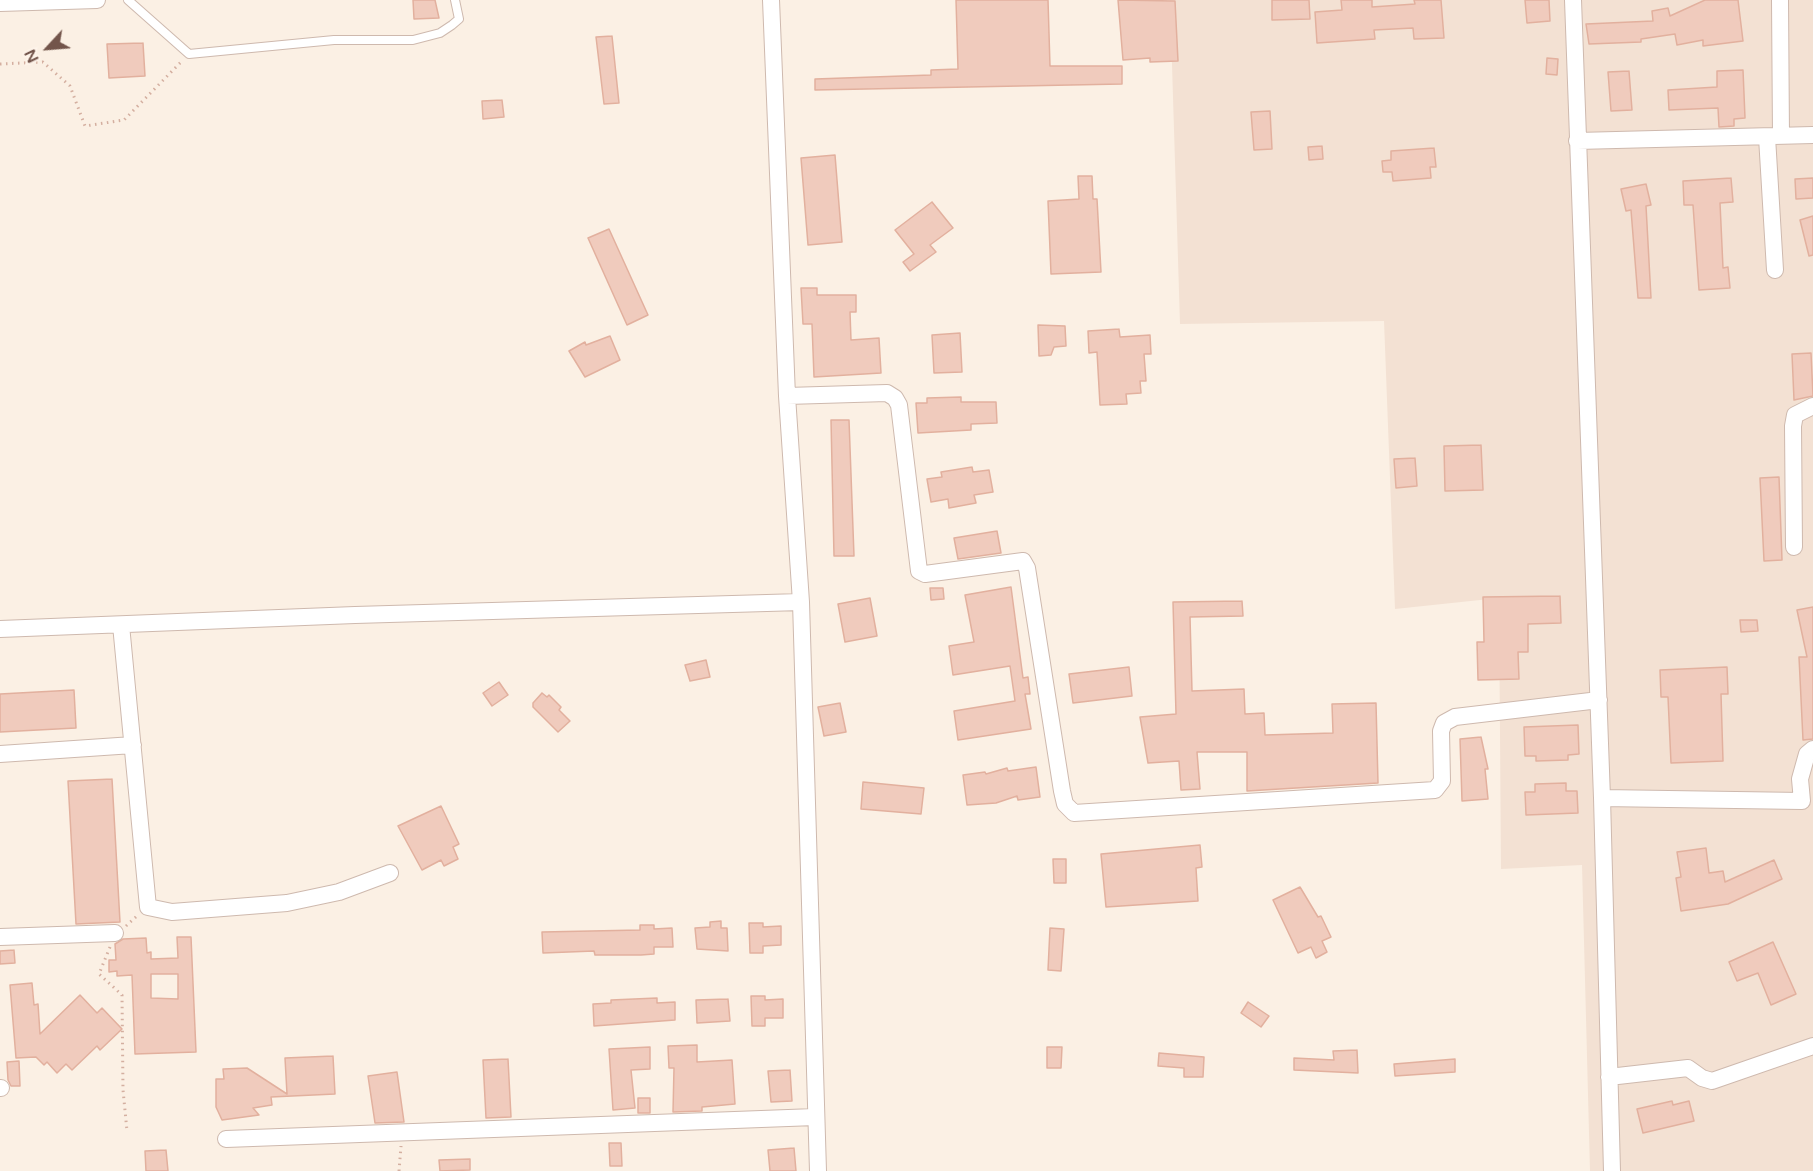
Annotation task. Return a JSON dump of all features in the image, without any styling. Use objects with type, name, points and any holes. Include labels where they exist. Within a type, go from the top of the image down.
[{"type":"street","points":[[0,3],[97,0]]},
{"type":"street","points":[[771,0],[787,396],[801,602],[818,1171]]},
{"type":"street","points":[[1573,0],[1599,700],[1612,1171]]},
{"type":"street","points":[[1775,270],[1774,136],[1780,0]]},
{"type":"street","points":[[1577,141],[1813,135]]},
{"type":"street","points":[[787,396],[887,393],[895,398],[899,405],[920,571],[925,574],[1023,561],[1027,568],[1062,791],[1065,804],[1074,813],[1435,790],[1442,781],[1441,730],[1444,723],[1455,717],[1599,700]]},
{"type":"street","points":[[1794,547],[1792,426],[1795,415],[1813,406]]},
{"type":"street","points":[[0,630],[801,602]]},
{"type":"street","points":[[121,625],[148,906],[172,912],[287,903],[330,895],[390,873]]},
{"type":"street","points":[[0,754],[133,745]]},
{"type":"street","points":[[1602,798],[1808,802],[1800,779],[1807,754],[1813,749]]},
{"type":"street","points":[[0,937],[115,933]]},
{"type":"street","points":[[1609,1077],[1688,1068],[1702,1078],[1712,1081],[1813,1046]]},
{"type":"street","points":[[226,1138],[815,1118]]},
{"type":"lane","points":[[128,0],[189,54],[334,40],[413,40],[440,33],[459,20],[456,0]]},
{"type":"path","points":[[0,64],[43,62],[70,86],[85,126],[124,120],[189,54]]},
{"type":"path","points":[[127,1131],[123,1090],[122,996],[99,974],[115,933],[148,906]]},
{"type":"path","points":[[399,1171],[402,1133]]},
{"type":"shaded area","points":[[1170,0],[1813,0],[1813,1171],[1590,1171],[1582,865],[1501,869],[1499,598],[1395,609],[1384,321],[1180,324]]},
{"type":"building","points":[[413,0],[435,0],[439,18],[414,19]]},
{"type":"building","points":[[956,0],[1048,0],[1050,66],[1122,66],[1122,84],[815,90],[815,79],[931,75],[931,70],[958,69]]},
{"type":"building","points":[[1118,0],[1175,1],[1178,61],[1150,62],[1150,58],[1123,60]]},
{"type":"building","points":[[1272,0],[1309,0],[1310,19],[1272,20]]},
{"type":"building","points":[[1341,0],[1372,0],[1372,7],[1415,4],[1414,0],[1441,0],[1444,38],[1414,39],[1413,28],[1374,30],[1375,39],[1317,43],[1315,12],[1342,10]]},
{"type":"building","points":[[1525,0],[1549,0],[1550,21],[1527,23]]},
{"type":"building","points":[[1705,0],[1738,0],[1743,41],[1703,46],[1703,40],[1677,45],[1675,34],[1641,39],[1641,42],[1589,44],[1586,24],[1653,21],[1652,11],[1668,8],[1670,16]]},
{"type":"building","points":[[612,36],[619,103],[604,104],[596,37]]},
{"type":"building","points":[[143,43],[145,76],[109,78],[107,44]]},
{"type":"building","points":[[1547,58],[1558,59],[1557,75],[1546,74]]},
{"type":"building","points":[[1743,70],[1745,118],[1734,119],[1734,126],[1719,127],[1718,108],[1669,110],[1668,90],[1717,87],[1717,71]]},
{"type":"building","points":[[1629,71],[1632,110],[1611,111],[1608,72]]},
{"type":"building","points":[[502,100],[504,117],[483,119],[482,101]]},
{"type":"building","points":[[1270,111],[1272,149],[1254,150],[1251,112]]},
{"type":"building","points":[[1322,146],[1323,159],[1309,160],[1308,147]]},
{"type":"building","points":[[1434,148],[1436,167],[1430,167],[1431,178],[1393,181],[1392,172],[1383,172],[1382,161],[1391,160],[1391,151]]},
{"type":"building","points":[[835,155],[842,242],[808,245],[801,158]]},
{"type":"building","points":[[1078,176],[1092,176],[1093,199],[1097,199],[1101,272],[1051,274],[1048,201],[1079,199]]},
{"type":"building","points":[[1731,178],[1733,202],[1720,203],[1723,268],[1728,267],[1730,288],[1699,290],[1693,205],[1684,205],[1683,181]]},
{"type":"building","points":[[1813,178],[1813,198],[1796,199],[1795,179]]},
{"type":"building","points":[[1646,184],[1651,205],[1646,206],[1651,298],[1638,298],[1631,210],[1626,211],[1621,189]]},
{"type":"building","points":[[932,202],[953,228],[930,245],[936,252],[910,271],[903,262],[914,254],[895,230]]},
{"type":"building","points":[[1813,216],[1813,255],[1809,256],[1800,220]]},
{"type":"building","points":[[609,229],[648,315],[627,325],[588,238]]},
{"type":"building","points":[[801,288],[817,288],[817,295],[856,295],[856,312],[850,312],[851,340],[879,338],[881,373],[814,377],[812,324],[803,324]]},
{"type":"building","points":[[1038,325],[1065,326],[1066,346],[1054,347],[1051,355],[1039,356]]},
{"type":"building","points":[[1119,329],[1120,337],[1150,335],[1151,354],[1144,354],[1146,381],[1140,381],[1141,393],[1126,394],[1127,404],[1100,405],[1097,352],[1089,353],[1088,331]]},
{"type":"building","points":[[960,333],[962,372],[934,373],[932,335]]},
{"type":"building","points":[[610,336],[620,360],[585,377],[569,351],[585,342],[586,345]]},
{"type":"building","points":[[1811,353],[1813,396],[1794,400],[1792,354]]},
{"type":"building","points":[[961,397],[961,402],[996,402],[997,423],[971,424],[971,430],[918,433],[916,403],[927,403],[927,398]]},
{"type":"building","points":[[831,420],[849,420],[854,556],[834,556]]},
{"type":"building","points":[[1481,445],[1483,490],[1445,491],[1444,446]]},
{"type":"building","points":[[1415,458],[1417,486],[1396,488],[1394,459]]},
{"type":"building","points":[[972,467],[973,472],[989,470],[993,492],[974,495],[976,503],[949,508],[948,499],[931,502],[927,479],[942,477],[941,472]]},
{"type":"building","points":[[1779,477],[1782,560],[1764,561],[1760,478]]},
{"type":"building","points":[[997,531],[1001,553],[958,559],[954,538]]},
{"type":"building","points":[[1011,587],[1023,678],[1028,677],[1030,694],[1025,694],[1031,729],[958,740],[954,711],[1015,701],[1010,666],[953,675],[949,646],[974,642],[965,595]]},
{"type":"building","points":[[930,588],[943,588],[944,599],[931,600]]},
{"type":"building","points":[[1560,596],[1561,623],[1528,624],[1528,652],[1518,652],[1519,679],[1478,680],[1477,642],[1484,642],[1483,597]]},
{"type":"building","points":[[870,598],[877,636],[845,642],[838,604]]},
{"type":"building","points":[[1242,601],[1243,616],[1190,617],[1192,691],[1244,689],[1245,714],[1264,713],[1265,735],[1333,733],[1332,704],[1376,703],[1378,783],[1247,791],[1247,752],[1197,752],[1200,789],[1181,790],[1179,761],[1148,763],[1140,717],[1176,714],[1173,602]]},
{"type":"building","points":[[1813,607],[1813,739],[1803,740],[1799,657],[1807,657],[1797,610]]},
{"type":"building","points":[[1740,620],[1757,620],[1758,631],[1741,632]]},
{"type":"building","points":[[706,660],[710,677],[690,681],[685,665]]},
{"type":"building","points":[[1129,667],[1132,696],[1073,703],[1069,674]]},
{"type":"building","points":[[1727,667],[1728,694],[1721,694],[1723,761],[1671,763],[1668,697],[1661,697],[1660,670]]},
{"type":"building","points":[[499,682],[508,695],[492,706],[483,693]]},
{"type":"building","points":[[74,690],[76,728],[0,732],[0,694]]},
{"type":"building","points":[[542,693],[547,697],[549,695],[561,707],[559,710],[570,721],[558,732],[533,707],[533,703]]},
{"type":"building","points":[[840,703],[846,732],[824,736],[818,707]]},
{"type":"building","points":[[1578,725],[1579,754],[1568,755],[1568,760],[1536,761],[1536,756],[1525,756],[1524,727]]},
{"type":"building","points":[[1481,737],[1488,769],[1485,769],[1488,799],[1462,801],[1460,739]]},
{"type":"building","points":[[1036,767],[1040,797],[1018,800],[1017,796],[996,803],[967,805],[963,775],[985,772],[986,774],[1007,768],[1008,771]]},
{"type":"building","points":[[112,779],[120,922],[76,924],[68,781]]},
{"type":"building","points":[[863,782],[924,788],[921,814],[861,809]]},
{"type":"building","points":[[1566,783],[1566,791],[1577,791],[1578,813],[1526,815],[1525,792],[1535,792],[1535,784]]},
{"type":"building","points":[[441,806],[459,844],[453,847],[458,859],[444,866],[441,860],[422,870],[398,826]]},
{"type":"building","points":[[1200,845],[1202,867],[1196,868],[1198,901],[1106,907],[1101,854]]},
{"type":"building","points":[[1706,848],[1709,873],[1723,871],[1725,882],[1774,860],[1782,879],[1728,904],[1681,911],[1676,878],[1681,877],[1677,852]]},
{"type":"building","points":[[1053,859],[1066,859],[1066,883],[1054,883]]},
{"type":"building","points":[[1300,887],[1318,917],[1321,916],[1331,937],[1322,941],[1327,952],[1316,958],[1311,947],[1298,953],[1273,900]]},
{"type":"building","points":[[721,921],[721,928],[727,928],[728,951],[697,949],[695,928],[710,927],[710,922]]},
{"type":"building","points":[[749,923],[763,923],[763,927],[781,926],[781,945],[763,946],[763,953],[750,953]]},
{"type":"building","points":[[640,925],[654,925],[654,929],[672,928],[673,947],[654,947],[654,954],[641,955],[595,955],[594,951],[543,953],[542,932],[640,930]]},
{"type":"building","points":[[1050,928],[1064,929],[1061,971],[1048,970]]},
{"type":"building","points":[[177,937],[191,937],[196,1052],[135,1054],[132,975],[117,976],[117,971],[109,972],[109,960],[116,960],[115,944],[123,939],[146,938],[147,953],[151,952],[151,959],[178,958]],"holes":[[[151,974],[178,974],[178,999],[151,998]]]},
{"type":"building","points":[[1773,942],[1796,994],[1771,1005],[1758,973],[1737,981],[1729,962]]},
{"type":"building","points":[[14,950],[15,963],[0,964],[0,951]]},
{"type":"building","points":[[32,983],[34,1005],[38,1004],[40,1034],[80,995],[97,1013],[102,1008],[122,1029],[100,1050],[97,1046],[72,1070],[66,1064],[57,1073],[47,1062],[44,1065],[36,1057],[16,1058],[10,985]]},
{"type":"building","points":[[751,996],[765,996],[765,1000],[783,999],[783,1018],[765,1018],[765,1026],[752,1026]]},
{"type":"building","points":[[657,998],[657,1003],[675,1002],[675,1020],[594,1026],[593,1004],[611,1003],[611,1000]]},
{"type":"building","points":[[728,999],[730,1021],[697,1023],[696,1000]]},
{"type":"building","points":[[1248,1002],[1269,1016],[1261,1027],[1241,1013]]},
{"type":"building","points":[[697,1045],[697,1062],[732,1060],[735,1104],[702,1107],[702,1111],[673,1112],[674,1068],[669,1068],[668,1046]]},
{"type":"building","points":[[650,1047],[650,1069],[631,1070],[635,1108],[613,1110],[609,1049]]},
{"type":"building","points":[[1047,1047],[1062,1047],[1061,1068],[1047,1068]]},
{"type":"building","points":[[1357,1050],[1358,1073],[1294,1070],[1294,1058],[1334,1060],[1333,1051]]},
{"type":"building","points":[[1159,1053],[1204,1057],[1203,1077],[1184,1077],[1184,1068],[1158,1066]]},
{"type":"building","points":[[333,1056],[335,1094],[271,1097],[272,1105],[253,1108],[259,1115],[222,1120],[216,1107],[216,1079],[224,1079],[223,1069],[247,1068],[287,1094],[285,1058]]},
{"type":"building","points":[[508,1059],[511,1117],[486,1118],[483,1060]]},
{"type":"building","points":[[1455,1059],[1455,1072],[1395,1076],[1394,1064]]},
{"type":"building","points":[[19,1061],[20,1086],[11,1086],[8,1080],[7,1062]]},
{"type":"building","points":[[790,1070],[792,1101],[771,1102],[768,1071]]},
{"type":"building","points":[[397,1072],[404,1122],[375,1123],[368,1076]]},
{"type":"building","points":[[638,1098],[650,1098],[650,1113],[638,1113]]},
{"type":"building","points":[[1672,1101],[1673,1105],[1689,1101],[1694,1121],[1643,1133],[1637,1109]]},
{"type":"building","points":[[609,1143],[621,1143],[622,1166],[610,1166]]},
{"type":"building","points":[[794,1148],[796,1171],[770,1171],[768,1150]]},
{"type":"building","points":[[166,1150],[168,1171],[146,1171],[145,1151]]},
{"type":"building","points":[[470,1159],[470,1170],[440,1171],[439,1160]]}]
